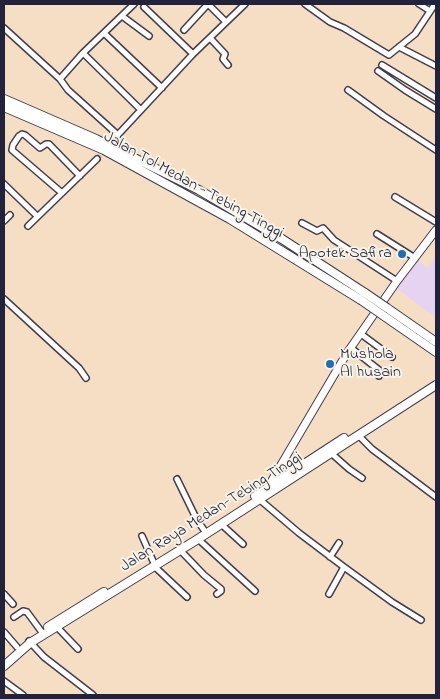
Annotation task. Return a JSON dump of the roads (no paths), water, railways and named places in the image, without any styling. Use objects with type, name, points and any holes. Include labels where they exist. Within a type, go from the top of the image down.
[{"type":"highway","points":[[4,99],[96,139],[199,190],[282,239],[363,297],[388,308],[436,342]]},
{"type":"highway","name":"Jalan Tol Medan - Tebing Tinggi","points":[[4,107],[104,150],[230,220],[363,297],[384,316],[436,352]]},
{"type":"highway","name":"Jalan Raya Medan-Tebing Tinggi","points":[[4,666],[41,631],[154,563],[198,539],[259,499],[279,475],[436,380]]},
{"type":"highway","name":"Jalan Raya Medan-Tebing Tinggi","points":[[4,658],[17,647],[57,627],[204,530],[331,453],[436,385]]},
{"type":"main road","points":[[279,475],[328,384],[351,348],[397,281],[436,232]]},
{"type":"street","points":[[60,79],[83,53],[134,4]]},
{"type":"street","points":[[184,30],[208,4],[226,22]]},
{"type":"street","points":[[4,28],[60,79],[68,90],[116,137],[193,54],[245,4]]},
{"type":"street","points":[[305,4],[324,19],[344,28],[386,54],[391,54],[415,34],[434,4]]},
{"type":"street","points":[[419,4],[430,11]]},
{"type":"street","points":[[144,7],[193,54]]},
{"type":"street","points":[[122,16],[149,36]]},
{"type":"street","points":[[104,34],[162,88]]},
{"type":"street","points":[[210,38],[225,54],[223,59],[228,65]]},
{"type":"street","points":[[400,47],[436,66]]},
{"type":"street","points":[[83,53],[141,110]]},
{"type":"street","points":[[382,65],[436,98]]},
{"type":"street","points":[[378,71],[436,109]]},
{"type":"street","points":[[348,90],[436,150]]},
{"type":"street","points":[[62,193],[14,152],[12,149],[13,145],[19,136],[24,134],[40,148],[46,144],[50,145],[80,176]]},
{"type":"street","points":[[28,226],[97,159]]},
{"type":"street","points":[[4,184],[37,216]]},
{"type":"street","points":[[395,197],[436,222]]},
{"type":"street","points":[[4,221],[10,215]]},
{"type":"street","points":[[302,223],[318,231],[323,228],[334,240],[397,281]]},
{"type":"street","points":[[377,234],[415,258]]},
{"type":"street","points":[[4,299],[79,368],[86,378]]},
{"type":"street","points":[[361,334],[392,356]]},
{"type":"street","points":[[351,348],[379,370],[379,376]]},
{"type":"street","points":[[358,435],[377,454],[436,497]]},
{"type":"street","points":[[331,453],[362,478]]},
{"type":"street","points":[[177,479],[197,520],[204,530]]},
{"type":"street","points":[[259,499],[330,557],[392,602],[421,620]]},
{"type":"street","points":[[221,524],[243,544]]},
{"type":"street","points":[[142,536],[154,563],[187,597]]},
{"type":"street","points":[[198,539],[255,590]]},
{"type":"street","points":[[330,557],[339,543]]},
{"type":"street","points":[[180,550],[204,575],[221,589],[217,594]]},
{"type":"street","points":[[329,594],[344,567]]},
{"type":"street","points":[[4,594],[13,604]]},
{"type":"street","points":[[14,617],[20,613],[27,612],[41,631]]},
{"type":"street","points":[[57,627],[78,649]]},
{"type":"street","points":[[4,632],[17,647]]},
{"type":"street","points":[[29,642],[44,658],[93,695]]},
{"type":"street","points":[[4,681],[24,695]]},
{"type":"tunnel","points":[[97,159],[114,139]]},
{"type":"place","name":"Apotek Safira","points":[[402,254]]},
{"type":"place","name":"Mushola Al husain","points":[[330,364]]}]
